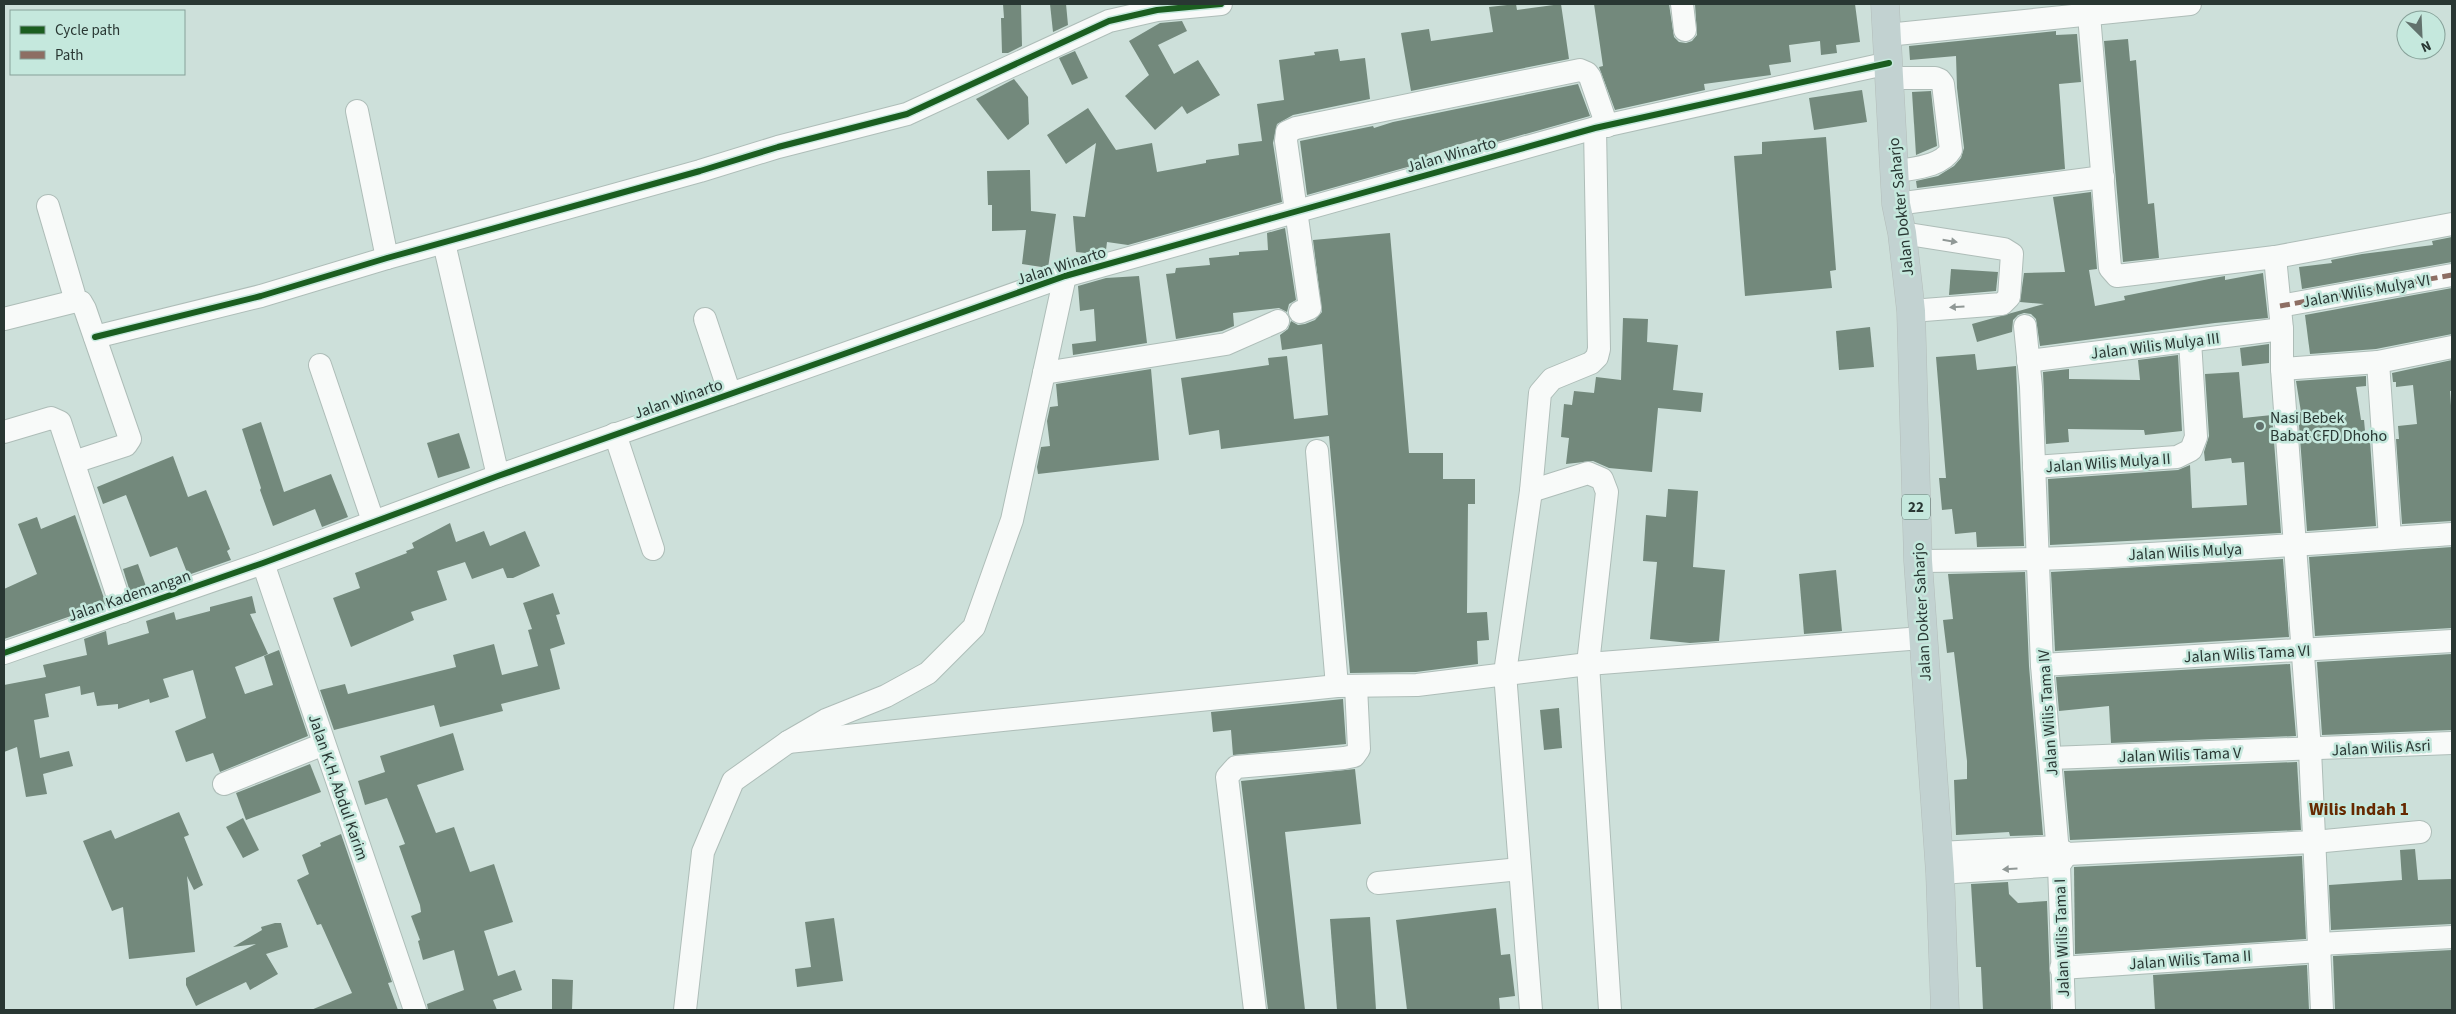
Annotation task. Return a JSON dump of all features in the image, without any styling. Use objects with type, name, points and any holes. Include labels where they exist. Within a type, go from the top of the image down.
[{"type":"highway","name":"Jalan Dokter Saharjo","points":[[1885,4],[1896,204],[1902,232],[1911,311],[1918,561],[1939,863],[1945,1010]]},
{"type":"street","points":[[95,337],[261,296],[387,258],[700,172],[778,147],[907,114],[1109,21],[1157,10],[1221,4]]},
{"type":"street","points":[[1682,4],[1685,30]]},
{"type":"street","points":[[1887,35],[2190,4]]},
{"type":"street","points":[[2089,15],[2110,268],[2117,276],[2275,258],[2452,224]]},
{"type":"street","points":[[1305,310],[1296,211],[1286,141],[1288,132],[1296,128],[1580,70],[1588,72],[1601,127],[1599,349],[1597,357],[1591,363],[1552,379],[1540,393],[1531,491],[1505,673],[1531,1010]]},
{"type":"street","name":"Jalan Winarto","points":[[263,563],[373,521],[615,434],[1065,276],[1601,127],[1889,70],[1940,80],[1943,84],[1951,150],[1947,158],[1938,162],[1894,172]]},
{"type":"street","points":[[357,111],[387,258]]},
{"type":"street","points":[[1896,204],[2103,177]]},
{"type":"street","points":[[48,206],[76,301],[84,306],[130,439],[126,445],[74,462]]},
{"type":"street","points":[[1902,232],[2004,250],[2012,254],[2009,297],[2002,304],[1911,311]]},
{"type":"street","points":[[444,243],[498,476]]},
{"type":"street","points":[[2275,258],[2282,328],[2282,369],[2310,750],[2322,1010]]},
{"type":"street","name":"Jalan Wilis Mulya VI","points":[[2280,306],[2452,275]]},
{"type":"street","points":[[685,1010],[703,852],[733,781],[788,742],[826,720],[886,696],[928,673],[974,627],[1012,520],[1065,276]]},
{"type":"street","points":[[4,319],[76,301]]},
{"type":"street","points":[[705,319],[730,394]]},
{"type":"street","points":[[1044,373],[1226,344],[1278,322]]},
{"type":"street","name":"Jalan Wilis Tama IV","points":[[2025,326],[2039,560],[2042,665],[2061,856]]},
{"type":"street","name":"Jalan Wilis Mulya III","points":[[2028,361],[2282,328]]},
{"type":"street","name":"Jalan Wilis Mulya II","points":[[2034,468],[2177,457],[2191,450],[2196,437],[2190,341]]},
{"type":"street","points":[[2282,369],[2378,362],[2452,346]]},
{"type":"street","points":[[2378,362],[2390,538]]},
{"type":"street","points":[[320,365],[373,521]]},
{"type":"street","points":[[4,432],[51,418],[60,422],[123,612]]},
{"type":"street","points":[[615,434],[653,549]]},
{"type":"street","points":[[1255,1010],[1227,777],[1236,767],[1344,758],[1354,756],[1359,749],[1346,686],[1317,451]]},
{"type":"street","points":[[1531,491],[1588,473],[1602,479],[1606,492],[1588,664],[1610,1010]]},
{"type":"street","name":"Jalan Wilis Mulya","points":[[1918,561],[2039,560],[2296,546],[2452,534]]},
{"type":"street","name":"Jalan Kademangan","points":[[4,653],[263,563]]},
{"type":"street","name":"Jalan K.H. Abdul Karim","points":[[263,563],[415,1010]]},
{"type":"street","points":[[788,742],[1346,686],[1417,684],[1588,664],[1922,638]]},
{"type":"street","name":"Jalan Wilis Tama VI","points":[[2042,665],[2452,641]]},
{"type":"street","name":"Jalan Wilis Asri","points":[[2310,750],[2452,743]]},
{"type":"street","points":[[224,784],[324,744]]},
{"type":"street","name":"Jalan Wilis Tama V","points":[[2050,758],[2310,750]]},
{"type":"street","points":[[1939,863],[2314,842],[2420,832]]},
{"type":"street","name":"Jalan Wilis Tama I","points":[[2061,856],[2061,968],[2064,1010]]},
{"type":"street","points":[[1378,883],[1520,869]]},
{"type":"street","name":"Jalan Wilis Tama II","points":[[2061,968],[2452,937]]},
{"type":"building","points":[[1003,4],[1021,4],[1022,46],[1008,53],[1002,53],[1001,18],[1004,18]]},
{"type":"building","points":[[1050,4],[1066,4],[1068,25],[1053,32]]},
{"type":"building","points":[[1516,4],[1517,10],[1561,4],[1569,59],[1411,91],[1401,33],[1429,29],[1431,41],[1493,32],[1489,7]]},
{"type":"building","points":[[1594,4],[1669,4],[1674,37],[1679,42],[1686,43],[1692,41],[1697,35],[1695,4],[1855,4],[1860,42],[1836,45],[1837,53],[1821,55],[1820,41],[1789,45],[1791,62],[1769,65],[1771,75],[1704,84],[1705,90],[1615,110],[1599,67],[1603,66]]},
{"type":"building","points":[[1182,21],[1187,31],[1158,45],[1174,74],[1198,60],[1220,95],[1187,114],[1182,106],[1155,130],[1125,96],[1149,75],[1129,41],[1160,23]]},
{"type":"building","points":[[2056,31],[2056,35],[2077,34],[2081,82],[2059,84],[2065,169],[1917,188],[1916,181],[1938,176],[1954,166],[1961,158],[1964,148],[1957,88],[1956,56],[1910,60],[1909,46]]},
{"type":"building","points":[[2128,39],[2130,61],[2136,60],[2148,204],[2154,203],[2159,258],[2123,262],[2104,41]]},
{"type":"building","points":[[1338,49],[1340,61],[1365,58],[1370,99],[1293,115],[1277,124],[1273,143],[1282,202],[1128,245],[1107,242],[1106,250],[1086,253],[1076,252],[1073,216],[1085,217],[1096,143],[1066,164],[1047,135],[1088,108],[1116,150],[1152,143],[1157,172],[1206,163],[1206,160],[1239,155],[1238,144],[1262,141],[1257,104],[1284,100],[1279,60],[1315,55],[1314,52]]},
{"type":"building","points":[[1075,51],[1088,78],[1072,85],[1059,58]]},
{"type":"building","points":[[1014,79],[1028,97],[1029,124],[1008,140],[976,99]]},
{"type":"building","points":[[1578,84],[1590,116],[1479,147],[1477,139],[1427,154],[1429,161],[1307,195],[1300,141],[1373,126],[1374,128],[1393,122]]},
{"type":"building","points":[[1862,90],[1867,122],[1814,130],[1809,98]]},
{"type":"building","points":[[1931,91],[1937,146],[1916,155],[1912,92]]},
{"type":"building","points":[[1826,137],[1836,270],[1830,271],[1832,288],[1745,296],[1734,156],[1762,154],[1762,142]]},
{"type":"building","points":[[1030,170],[1031,211],[1056,214],[1048,268],[1022,264],[1026,230],[992,231],[992,205],[988,205],[987,171]]},
{"type":"building","points":[[2091,192],[2097,269],[2089,270],[2095,306],[2125,300],[2124,296],[2214,278],[2225,276],[2225,280],[2263,273],[2268,318],[2040,346],[2036,319],[2031,314],[2024,313],[2018,315],[2013,320],[2012,332],[1977,342],[1972,324],[2044,304],[2020,302],[2024,273],[2065,272],[2053,197]]},
{"type":"building","points":[[1285,228],[1296,300],[1289,304],[1287,312],[1279,308],[1233,313],[1234,326],[1222,331],[1176,339],[1166,274],[1175,273],[1176,268],[1210,265],[1209,258],[1239,255],[1239,252],[1268,250],[1267,233]]},
{"type":"building","points":[[1390,233],[1409,453],[1443,453],[1443,479],[1475,479],[1475,504],[1468,504],[1467,613],[1487,612],[1489,640],[1477,641],[1478,664],[1416,672],[1350,673],[1329,436],[1221,449],[1219,430],[1189,435],[1181,378],[1269,365],[1268,358],[1287,356],[1294,419],[1328,415],[1322,344],[1282,350],[1280,335],[1288,329],[1291,321],[1298,325],[1305,324],[1315,320],[1322,312],[1313,240]]},
{"type":"building","points":[[2452,237],[2452,262],[2302,289],[2299,267],[2332,263],[2331,260],[2362,254],[2433,245],[2432,241]]},
{"type":"building","points":[[1951,269],[1998,272],[1996,291],[1949,295]]},
{"type":"building","points":[[1139,276],[1147,343],[1073,355],[1072,344],[1096,341],[1094,309],[1080,311],[1078,286],[1106,278]]},
{"type":"building","points":[[2452,288],[2452,334],[2376,349],[2310,354],[2305,315]]},
{"type":"building","points":[[1623,318],[1648,319],[1647,342],[1678,345],[1673,390],[1703,393],[1701,412],[1658,408],[1652,472],[1609,468],[1593,461],[1566,464],[1569,438],[1561,437],[1564,404],[1572,405],[1574,391],[1594,393],[1596,377],[1621,380]]},
{"type":"building","points":[[1870,327],[1874,367],[1839,370],[1836,331]]},
{"type":"building","points":[[2269,344],[2269,363],[2242,366],[2240,348]]},
{"type":"building","points":[[1975,354],[1977,370],[2016,366],[2024,546],[1977,547],[1976,532],[1955,534],[1952,509],[1942,510],[1939,478],[1946,478],[1936,357]]},
{"type":"building","points":[[2178,355],[2182,431],[2145,435],[2144,430],[2068,429],[2069,442],[2046,444],[2043,372],[2069,369],[2069,379],[2140,380],[2138,360]]},
{"type":"building","points":[[2452,360],[2452,391],[2450,391],[2452,420],[2452,521],[2402,524],[2396,439],[2399,439],[2398,426],[2417,424],[2413,385],[2396,387],[2396,382],[2393,382],[2392,373]]},
{"type":"building","points":[[1151,369],[1159,460],[1038,474],[1037,467],[1041,447],[1050,446],[1047,421],[1050,407],[1058,406],[1056,384]]},
{"type":"building","points":[[2239,372],[2243,418],[2272,415],[2281,533],[2050,545],[2048,479],[2178,470],[2190,465],[2192,508],[2247,505],[2244,462],[2232,463],[2231,458],[2205,461],[2204,452],[2209,436],[2205,374]]},
{"type":"building","points":[[2366,376],[2366,386],[2356,387],[2361,420],[2364,420],[2366,442],[2370,441],[2376,526],[2307,531],[2298,412],[2301,412],[2296,381]]},
{"type":"building","points":[[261,422],[284,492],[331,474],[348,517],[322,527],[315,509],[273,526],[242,429]]},
{"type":"building","points":[[459,433],[470,468],[438,478],[427,443]]},
{"type":"building","points":[[173,456],[188,497],[206,490],[230,549],[227,551],[231,560],[188,575],[177,547],[150,557],[126,495],[103,504],[97,487]]},
{"type":"building","points":[[1668,489],[1698,491],[1693,567],[1725,570],[1719,641],[1690,643],[1650,639],[1657,562],[1643,561],[1646,515],[1666,517]]},
{"type":"building","points":[[75,515],[106,604],[4,639],[4,589],[37,574],[18,524],[37,517],[41,529]]},
{"type":"building","points":[[450,523],[456,542],[484,531],[490,546],[525,531],[540,566],[513,578],[507,578],[503,568],[472,579],[465,562],[437,571],[447,600],[411,612],[414,620],[351,647],[333,598],[360,588],[355,573],[407,553],[406,551],[414,548],[412,543]]},
{"type":"building","points":[[2452,547],[2452,628],[2315,636],[2309,557]]},
{"type":"building","points":[[2283,559],[2289,637],[2055,651],[2051,572]]},
{"type":"building","points":[[138,564],[147,589],[131,595],[123,569]]},
{"type":"building","points":[[1836,570],[1842,631],[1804,634],[1799,574]]},
{"type":"building","points":[[2025,572],[2029,666],[2043,835],[2010,836],[2009,832],[1956,835],[1954,780],[1967,779],[1967,761],[1954,652],[1947,653],[1943,620],[1953,619],[1948,574]]},
{"type":"building","points":[[553,593],[560,614],[556,615],[565,644],[550,649],[560,689],[501,704],[503,711],[440,727],[434,705],[334,730],[320,690],[345,684],[348,694],[456,667],[453,655],[494,644],[502,675],[538,666],[528,630],[532,629],[523,603]]},
{"type":"building","points":[[252,596],[256,613],[250,614],[268,654],[235,667],[245,694],[273,685],[264,656],[279,650],[308,736],[220,772],[213,753],[186,762],[175,731],[206,718],[193,670],[163,679],[169,697],[150,703],[149,699],[118,709],[118,704],[97,706],[94,692],[81,695],[80,686],[45,694],[49,717],[34,720],[40,758],[69,751],[73,766],[43,774],[47,794],[26,797],[17,747],[4,752],[4,685],[46,677],[43,665],[87,655],[84,639],[106,631],[108,645],[149,633],[146,621],[174,612],[176,620],[210,611],[210,607]]},
{"type":"building","points":[[2452,654],[2452,730],[2322,735],[2317,662]]},
{"type":"building","points":[[2290,664],[2296,736],[2111,743],[2109,706],[2059,711],[2056,677]]},
{"type":"building","points":[[1343,699],[1346,744],[1233,755],[1231,730],[1213,732],[1211,712]]},
{"type":"building","points":[[1559,708],[1562,748],[1544,750],[1540,710]]},
{"type":"building","points":[[453,733],[464,770],[417,785],[436,833],[454,827],[470,872],[494,864],[513,922],[484,931],[498,976],[515,970],[522,990],[493,1000],[497,1010],[428,1010],[427,1004],[464,990],[454,950],[423,960],[418,941],[420,940],[411,916],[421,912],[420,905],[399,846],[405,844],[387,798],[365,805],[358,781],[385,772],[380,756]]},
{"type":"building","points":[[2297,762],[2301,830],[2070,840],[2064,771]]},
{"type":"building","points":[[310,764],[321,792],[246,820],[236,793]]},
{"type":"building","points":[[1355,769],[1361,824],[1285,832],[1305,1010],[1268,1010],[1241,781]]},
{"type":"building","points":[[179,812],[189,835],[184,837],[203,885],[194,890],[187,876],[195,952],[129,959],[123,907],[112,911],[83,841],[111,830],[115,839]]},
{"type":"building","points":[[243,818],[259,850],[243,858],[226,827]]},
{"type":"building","points":[[341,834],[392,982],[388,983],[398,1010],[311,1010],[352,993],[321,924],[317,925],[297,880],[309,874],[302,855],[321,846],[320,843]]},
{"type":"building","points":[[2415,849],[2418,880],[2452,879],[2452,924],[2331,930],[2329,885],[2402,880],[2400,850]]},
{"type":"building","points":[[2302,856],[2306,939],[2075,954],[2074,867]]},
{"type":"building","points":[[2008,882],[2009,894],[2018,903],[2047,901],[2051,1010],[1983,1010],[1981,967],[1976,967],[1971,884]]},
{"type":"building","points":[[1496,908],[1501,955],[1510,954],[1515,996],[1499,998],[1500,1010],[1407,1010],[1396,920]]},
{"type":"building","points":[[1370,917],[1376,1010],[1337,1010],[1330,919]]},
{"type":"building","points":[[834,918],[843,981],[797,987],[795,969],[811,967],[805,922]]},
{"type":"building","points":[[281,923],[288,947],[266,954],[278,974],[250,990],[246,982],[196,1006],[186,985],[186,978],[256,944],[233,947],[262,930],[261,927]]},
{"type":"building","points":[[2452,950],[2452,1010],[2335,1010],[2333,956]]},
{"type":"building","points":[[2307,965],[2309,1010],[2155,1010],[2153,975]]},
{"type":"building","points":[[552,979],[573,980],[572,1010],[552,1010]]},
{"type":"marked path","points":[[2280,306],[2452,275]]},
{"type":"cycle path","points":[[95,337],[261,296],[387,258],[700,171],[778,147],[907,114],[1109,21],[1157,10],[1221,4]]},
{"type":"cycle path","points":[[4,653],[263,563],[498,476],[1065,276],[1595,128],[1889,63]]},
{"type":"place","name":"Nasi Bebek Babat CFD Dhoho","points":[[2260,426]]},
{"type":"district","name":"Wilis Indah 1","points":[[2359,809]]}]
